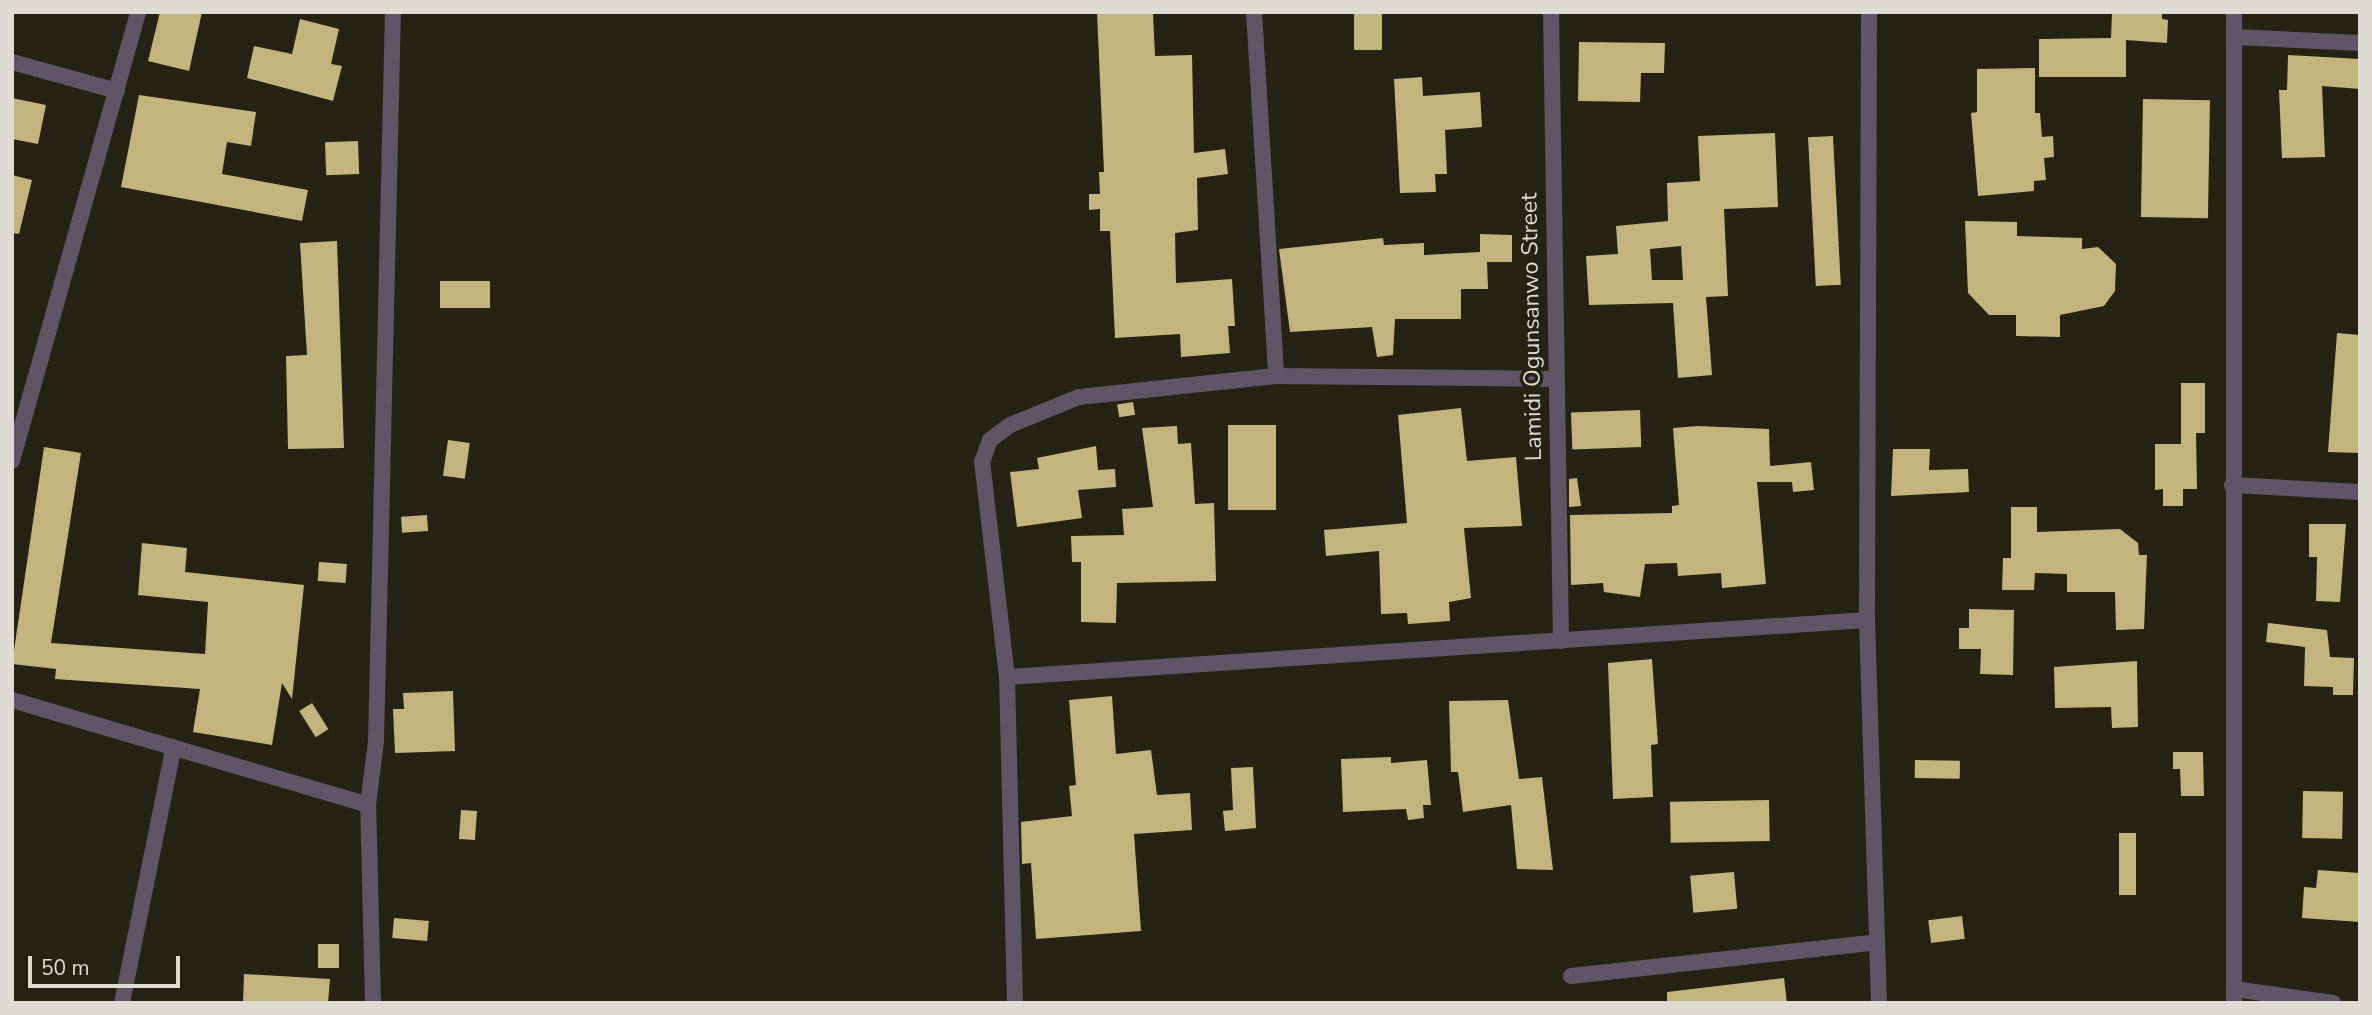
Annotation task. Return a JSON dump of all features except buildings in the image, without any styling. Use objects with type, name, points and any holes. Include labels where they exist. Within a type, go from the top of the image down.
[{"type":"street","points":[[12,461],[138,12]]},
{"type":"street","points":[[373,1003],[368,805],[376,742],[393,12]]},
{"type":"street","points":[[1254,12],[1276,376]]},
{"type":"street","name":"Lamidi Ogunsanwo Street","points":[[1551,12],[1561,641]]},
{"type":"street","points":[[1869,12],[1867,620],[1879,1003]]},
{"type":"street","points":[[2234,12],[2234,996],[2333,1003]]},
{"type":"street","points":[[2234,37],[2360,43]]},
{"type":"street","points":[[12,62],[117,91]]},
{"type":"street","points":[[1015,1003],[1007,677],[982,462],[990,440],[1010,425],[1079,397],[1276,376],[1555,379]]},
{"type":"street","points":[[2232,485],[2360,492]]},
{"type":"street","points":[[1007,677],[1867,620]]},
{"type":"street","points":[[12,700],[173,751],[368,805]]},
{"type":"street","points":[[122,1003],[173,751]]},
{"type":"street","points":[[1571,976],[1877,942]]}]
